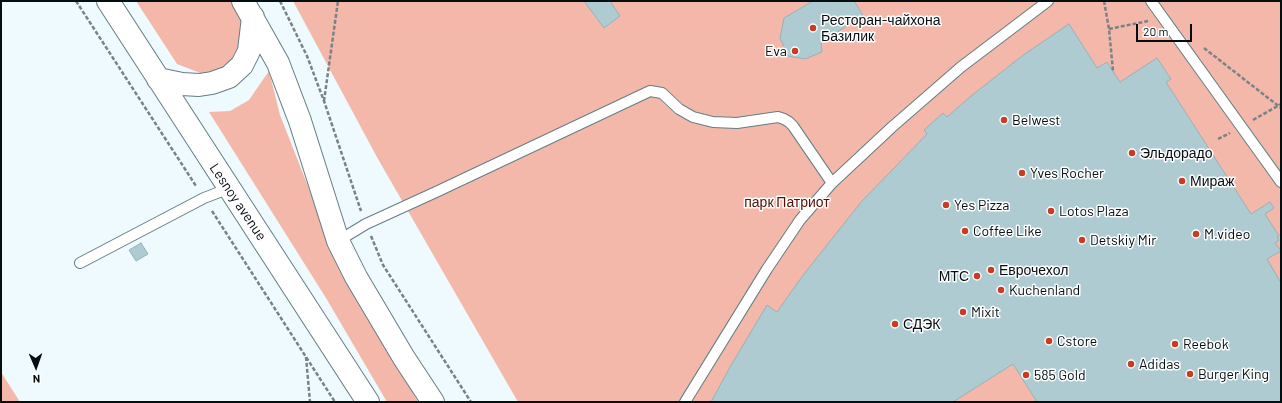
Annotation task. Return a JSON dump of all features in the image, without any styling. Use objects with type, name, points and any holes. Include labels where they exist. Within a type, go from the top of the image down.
[{"type":"main road","name":"Lesnoy avenue","points":[[108,1],[368,402]]},
{"type":"main road","points":[[158,79],[182,84],[199,85],[212,83],[229,77],[242,65],[249,51],[248,9]]},
{"type":"main road","points":[[248,9],[278,63],[300,121],[338,241],[356,278],[404,358],[433,402]]},
{"type":"lane","points":[[684,402],[800,220],[832,183],[892,127],[961,67],[1048,1]]},
{"type":"lane","points":[[1151,1],[1281,182]]},
{"type":"lane","points":[[338,241],[366,224],[650,91],[662,93],[679,109],[693,117],[713,122],[737,123],[778,118],[784,119],[793,126],[832,183]]},
{"type":"lane","points":[[80,263],[204,198],[230,188]]},
{"type":"path","points":[[76,1],[335,402]]},
{"type":"path","points":[[324,101],[338,1]]},
{"type":"path","points":[[1104,1],[1109,29],[1113,71]]},
{"type":"path","points":[[306,357],[310,402]]},
{"type":"green space","points":[[136,1],[231,1],[244,22],[243,55],[232,71],[208,76],[177,64]]},
{"type":"green space","name":"парк Патриот","points":[[293,1],[1281,1],[1281,402],[518,402],[378,159]]},
{"type":"green space","points":[[269,71],[280,115],[333,250],[418,402],[387,402],[326,298],[209,112],[230,111],[249,100]]},
{"type":"green space","points":[[1,372],[20,402],[1,402]]},
{"type":"building","points":[[584,1],[610,1],[620,16],[604,28]]},
{"type":"building","name":"Ресторан-чайхона Базилик","points":[[813,1],[854,1],[863,15],[821,43],[822,52],[805,59],[788,56],[780,38],[784,18]]},
{"type":"building","name":"Lotos Plaza","points":[[1069,24],[1097,68],[1107,62],[1120,82],[1157,58],[1171,79],[1166,82],[1251,214],[1270,202],[1274,208],[1265,214],[1279,236],[1277,237],[1279,240],[1275,243],[1281,251],[1267,259],[1281,283],[1281,402],[1037,402],[1013,364],[953,402],[711,402],[767,305],[777,312],[804,274],[862,201],[927,134],[924,130],[943,113],[947,117],[1022,56]]},
{"type":"building","points":[[141,243],[148,254],[136,261],[129,250]]},
{"type":"place","name":"Ресторан-чайхона Базилик","points":[[813,28]]},
{"type":"place","name":"Eva","points":[[795,51]]},
{"type":"place","name":"Belwest","points":[[1004,120]]},
{"type":"place","name":"Эльдорадо","points":[[1132,153]]},
{"type":"place","name":"Yves Rocher","points":[[1022,173]]},
{"type":"place","name":"Мираж","points":[[1182,181]]},
{"type":"place","name":"Yes Pizza","points":[[946,205]]},
{"type":"place","name":"Lotos Plaza","points":[[1051,211]]},
{"type":"place","name":"Coffee Like","points":[[965,231]]},
{"type":"place","name":"M.video","points":[[1196,234]]},
{"type":"place","name":"Detskiy Mir","points":[[1082,240]]},
{"type":"place","name":"Еврочехол","points":[[991,270]]},
{"type":"place","name":"МТС","points":[[977,276]]},
{"type":"place","name":"Kuchenland","points":[[1001,290]]},
{"type":"place","name":"Mixit","points":[[963,312]]},
{"type":"place","name":"СДЭК","points":[[895,324]]},
{"type":"place","name":"Cstore","points":[[1049,341]]},
{"type":"place","name":"Reebok","points":[[1175,344]]},
{"type":"place","name":"Adidas","points":[[1131,364]]},
{"type":"place","name":"Burger King","points":[[1190,374]]},
{"type":"place","name":"585 Gold","points":[[1026,375]]}]
